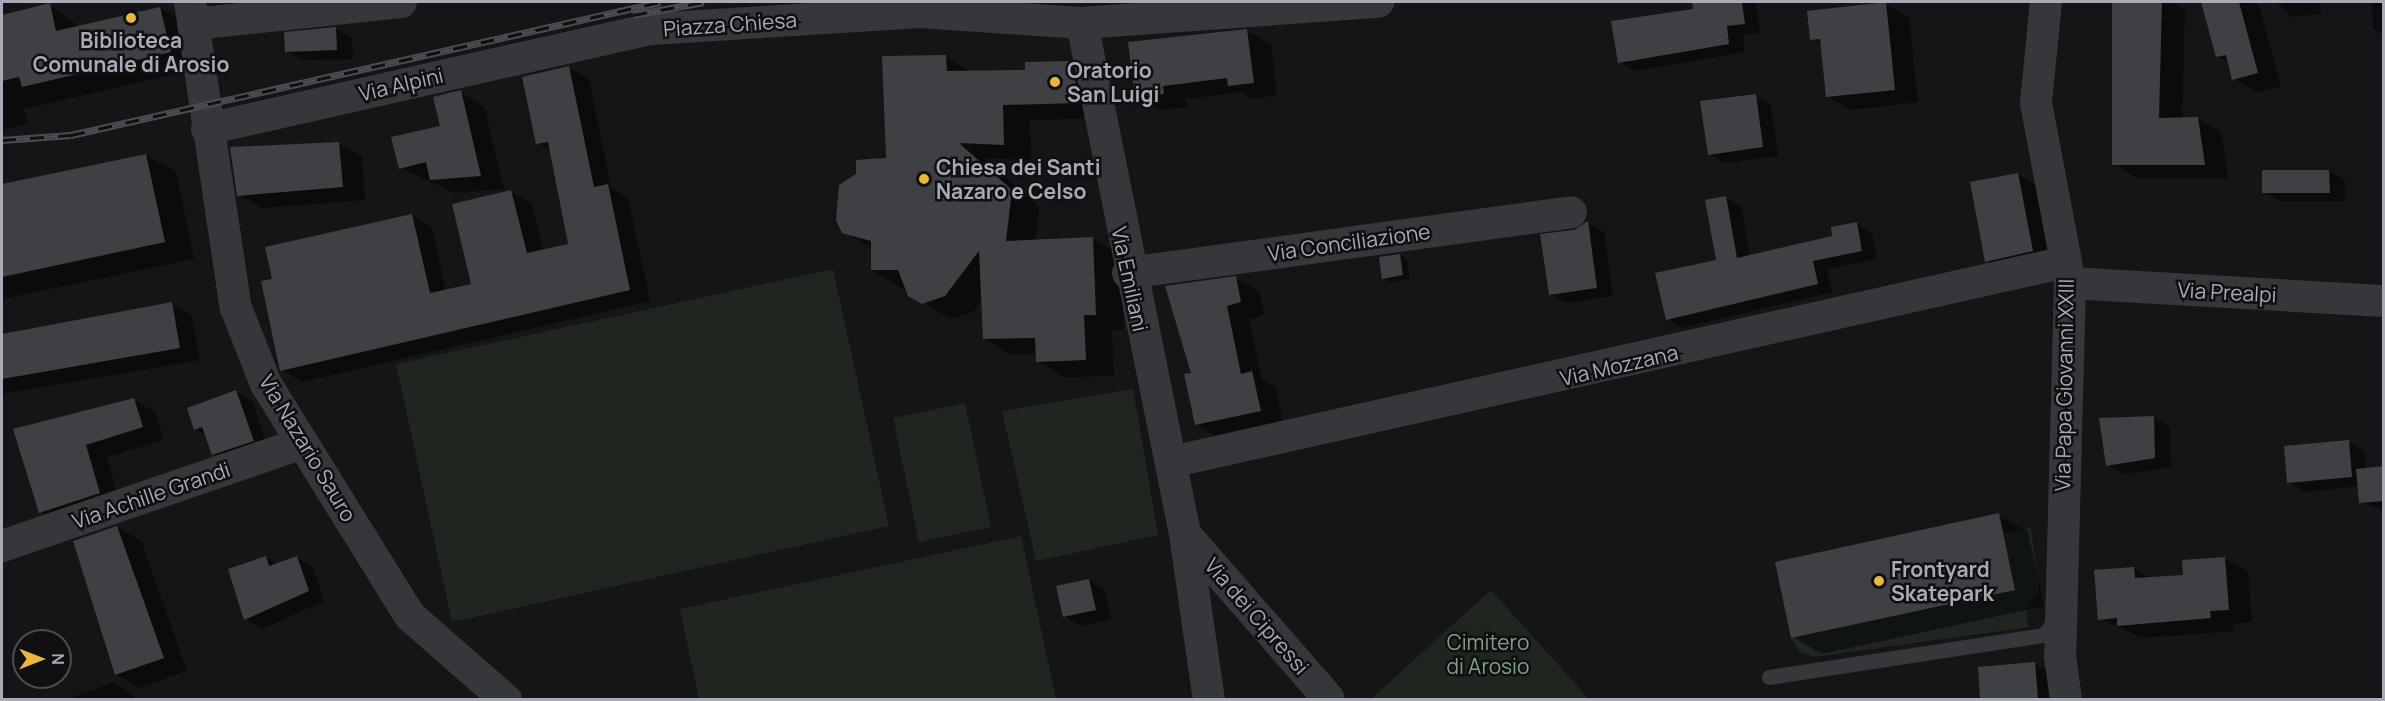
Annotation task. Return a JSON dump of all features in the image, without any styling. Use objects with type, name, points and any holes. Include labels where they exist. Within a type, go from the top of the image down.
[{"type":"street","points":[[191,13],[401,2]]},
{"type":"street","name":"Piazza Chiesa","points":[[595,39],[652,29],[920,7],[1082,23],[1378,2]]},
{"type":"street","name":"Via Papa Giovanni XXIII","points":[[2046,2],[2036,103],[2068,273],[2061,602],[2066,699]]},
{"type":"street","name":"Via Nazario Sauro","points":[[191,13],[236,308],[266,384],[300,444],[410,616],[506,699]]},
{"type":"street","name":"Via Emiliani","points":[[1082,23],[1128,273],[1171,462]]},
{"type":"street","name":"Via Alpini","points":[[207,129],[595,39]]},
{"type":"street","name":"Via Conciliazione","points":[[1128,273],[1571,212]]},
{"type":"street","name":"Via Prealpi","points":[[2068,273],[2384,300]]},
{"type":"street","name":"Via Mozzana","points":[[1171,462],[2068,273]]},
{"type":"street","name":"Via Achille Grandi","points":[[2,546],[300,444]]},
{"type":"street","name":"Via dei Cipressi","points":[[1171,462],[1185,534],[1209,699]]},
{"type":"street","name":"Via dei Cipressi","points":[[1185,534],[1328,698]]},
{"type":"lane","points":[[1769,677],[2044,635],[2061,602]]},
{"type":"green space","points":[[833,269],[889,526],[452,622],[396,364]]},
{"type":"green space","points":[[1133,389],[1158,535],[1036,561],[1002,411]]},
{"type":"green space","points":[[965,403],[991,527],[919,542],[893,418]]},
{"type":"green space","points":[[2031,528],[2039,592],[2026,612],[2029,627],[1814,657],[1800,652],[1791,638],[2015,590],[2003,533]]},
{"type":"green space","points":[[1021,536],[1056,699],[699,699],[680,609]]},
{"type":"green space","name":"Cimitero di Arosio","points":[[1491,590],[1589,699],[1371,699]]},
{"type":"building","points":[[1692,2],[1742,2],[1745,24],[1727,26],[1729,44],[1618,63],[1611,21],[1693,9]]},
{"type":"building","points":[[1886,2],[1895,90],[1826,97],[1820,39],[1810,40],[1807,11]]},
{"type":"building","points":[[2112,2],[2162,2],[2159,118],[2198,117],[2205,165],[2112,165]]},
{"type":"building","points":[[2201,2],[2239,2],[2258,73],[2232,80],[2226,55],[2216,57]]},
{"type":"building","points":[[50,3],[56,31],[160,7],[171,52],[22,87],[19,77],[2,81],[2,15]]},
{"type":"building","points":[[336,27],[337,50],[285,52],[284,32]]},
{"type":"building","points":[[1247,29],[1254,83],[1228,86],[1227,78],[1163,86],[1164,94],[1135,97],[1128,42]]},
{"type":"building","points":[[946,55],[947,71],[1025,70],[1025,62],[1071,61],[1080,103],[1003,105],[1004,145],[959,143],[1012,190],[1006,241],[1093,237],[1096,315],[1084,315],[1086,360],[1036,362],[1035,338],[983,339],[979,251],[945,296],[922,304],[908,296],[898,270],[871,270],[871,241],[842,233],[836,220],[839,185],[856,174],[856,160],[886,158],[882,56]]},
{"type":"building","points":[[569,66],[594,187],[608,184],[630,290],[280,371],[261,281],[272,279],[265,247],[412,214],[430,293],[471,284],[452,204],[511,190],[527,253],[568,244],[548,142],[536,144],[522,77]]},
{"type":"building","points":[[461,90],[481,176],[430,180],[426,162],[399,169],[391,137],[440,126],[433,97]]},
{"type":"building","points":[[1756,94],[1763,147],[1708,155],[1700,101]]},
{"type":"building","points":[[339,142],[343,187],[237,196],[230,147]]},
{"type":"building","points":[[146,154],[165,242],[2,277],[2,184]]},
{"type":"building","points":[[2262,170],[2329,170],[2330,193],[2262,193]]},
{"type":"building","points":[[2018,173],[2033,251],[1985,262],[1970,182]]},
{"type":"building","points":[[1726,196],[1737,258],[1832,236],[1831,227],[1857,222],[1862,251],[1813,261],[1818,284],[1666,320],[1655,273],[1716,260],[1705,200]]},
{"type":"building","points":[[1588,221],[1597,288],[1549,295],[1540,234],[1574,230]]},
{"type":"building","points":[[1400,254],[1403,275],[1382,279],[1379,257]]},
{"type":"building","points":[[1236,276],[1241,302],[1227,306],[1241,374],[1252,371],[1261,411],[1195,425],[1184,374],[1191,373],[1165,286]]},
{"type":"building","points":[[172,302],[180,348],[2,379],[2,334]]},
{"type":"building","points":[[236,390],[254,441],[212,455],[202,427],[194,430],[187,408]]},
{"type":"building","points":[[134,398],[143,427],[86,445],[100,493],[39,513],[13,429]]},
{"type":"building","points":[[2154,416],[2155,458],[2106,466],[2099,418]]},
{"type":"building","points":[[2349,440],[2352,477],[2287,483],[2284,446]]},
{"type":"building","points":[[2384,466],[2384,501],[2359,503],[2356,469]]},
{"type":"building","points":[[1999,513],[2015,590],[1791,638],[1775,562]]},
{"type":"building","points":[[117,526],[164,658],[115,675],[73,541]]},
{"type":"building","points":[[266,556],[269,566],[297,556],[309,591],[244,620],[228,569]]},
{"type":"building","points":[[2225,557],[2229,610],[2210,611],[2211,618],[2117,626],[2117,618],[2098,620],[2094,570],[2134,567],[2135,578],[2183,575],[2182,560]]},
{"type":"building","points":[[1089,579],[1096,610],[1063,617],[1056,586]]},
{"type":"building","points":[[2035,662],[2038,699],[1980,699],[1978,667]]},
{"type":"railway","points":[[2,140],[71,135],[660,2]]},
{"type":"railway","points":[[633,15],[704,2]]},
{"type":"place","name":"Biblioteca Comunale di Arosio","points":[[131,18]]},
{"type":"place","name":"Oratorio San Luigi","points":[[1055,82]]},
{"type":"place","name":"Chiesa dei Santi Nazaro e Celso","points":[[924,179]]},
{"type":"place","name":"Frontyard Skatepark","points":[[1879,581]]}]
